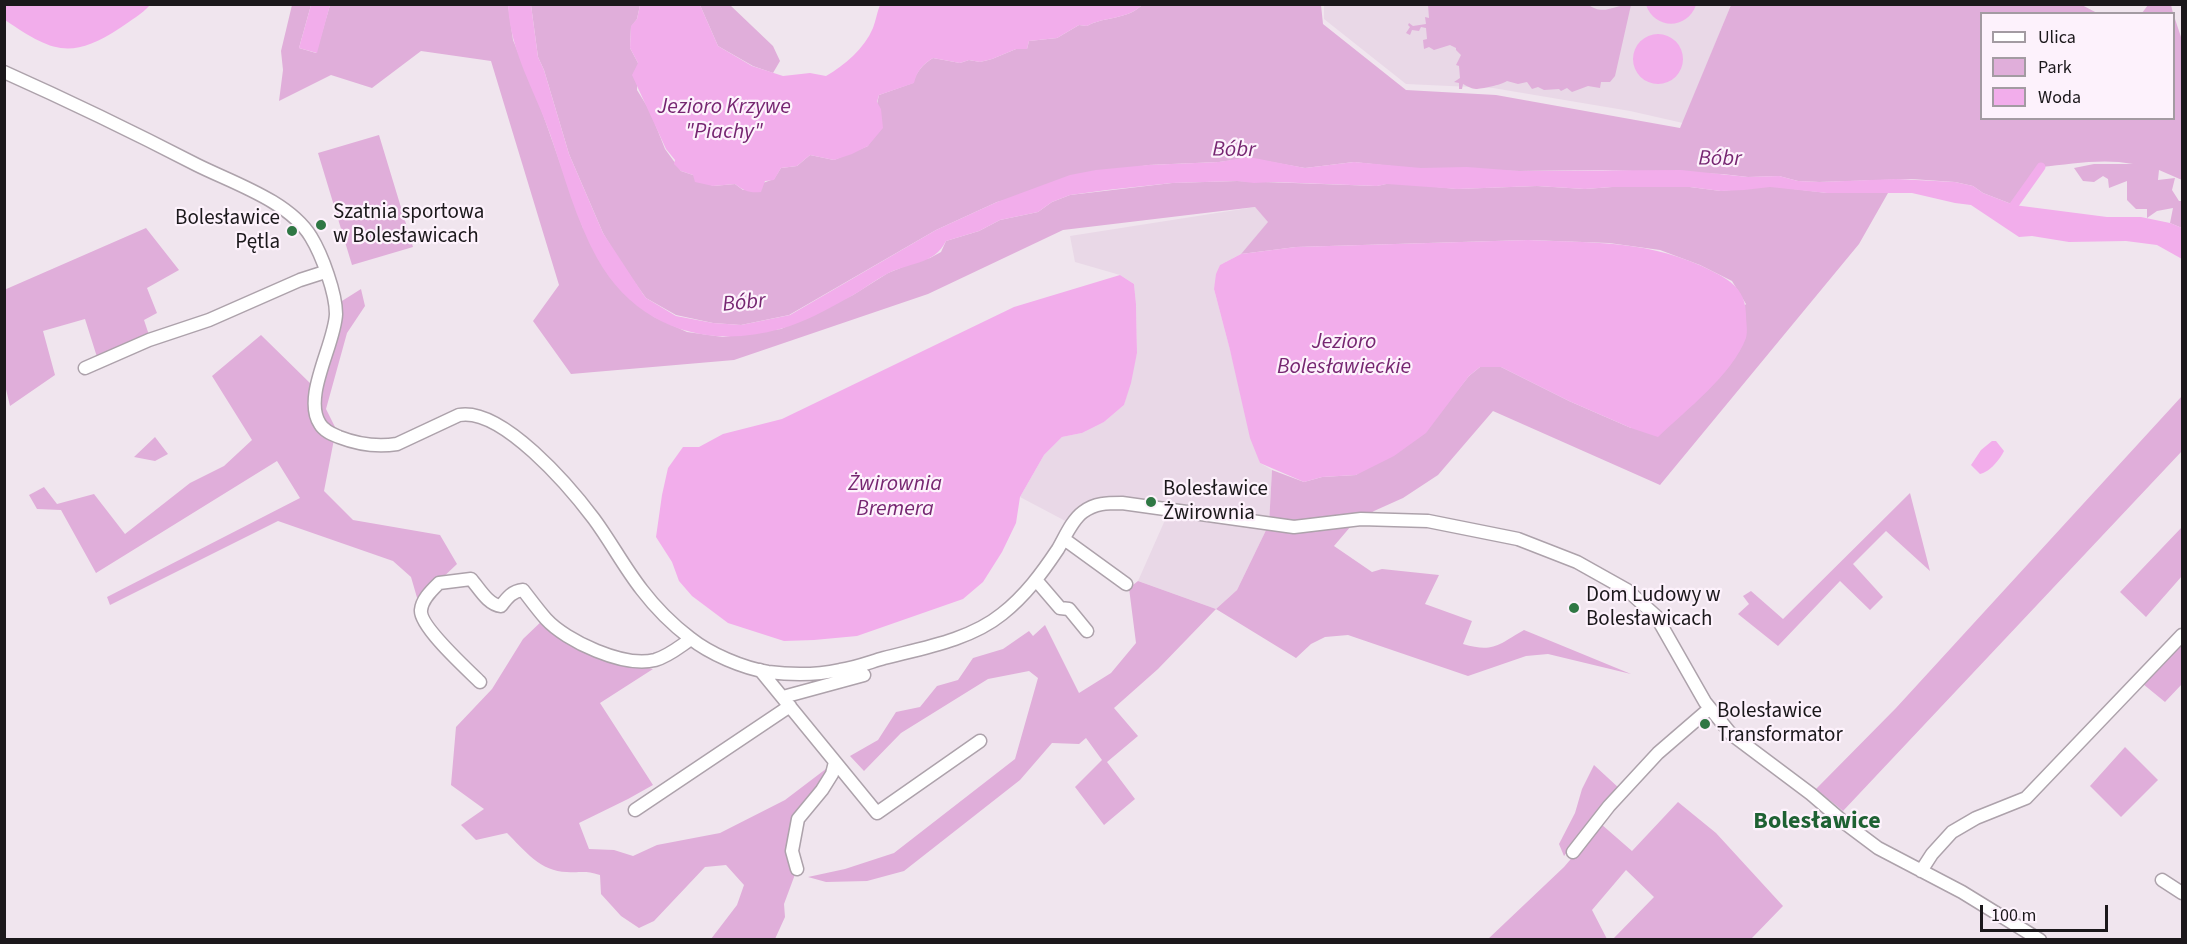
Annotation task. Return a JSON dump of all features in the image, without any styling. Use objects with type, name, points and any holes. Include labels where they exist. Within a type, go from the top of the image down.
[{"type":"street","points":[[4,72],[110,120],[284,210],[297,219],[310,236],[333,295],[336,319],[316,392],[316,413],[320,424],[330,433],[350,441],[388,445],[397,444],[440,422],[467,413],[481,416],[499,425],[529,449],[567,486],[597,524],[644,592],[691,639],[741,665],[793,674],[840,670],[926,647],[988,624],[1012,606],[1036,580],[1081,513],[1099,503],[1294,527],[1361,519],[1418,520],[1518,540],[1556,553],[1584,566],[1627,590],[1647,606],[1656,616],[1709,709],[1731,734],[1811,794],[1862,837],[1891,856],[1980,902],[2040,939]]},
{"type":"street","points":[[85,368],[149,340],[209,320],[300,280],[325,272]]},
{"type":"street","points":[[1064,539],[1126,584]]},
{"type":"street","points":[[480,682],[449,651],[422,619],[420,612],[423,602],[439,583],[471,579],[488,599],[501,606],[511,594],[523,590],[556,628],[588,647],[631,661],[653,660],[671,653],[691,639]]},
{"type":"street","points":[[1036,580],[1060,608],[1069,609],[1087,631]]},
{"type":"street","points":[[1921,871],[1932,854],[1952,832],[1976,818],[2026,798],[2182,635]]},
{"type":"street","points":[[760,670],[877,813],[980,741]]},
{"type":"street","points":[[635,810],[787,702],[864,675]]},
{"type":"street","points":[[1573,852],[1609,806],[1658,753],[1709,709]]},
{"type":"street","points":[[797,869],[792,851],[798,819],[822,790],[832,774],[835,762]]},
{"type":"street","points":[[2162,880],[2182,893]]},
{"type":"shaded area","points":[[1324,5],[1731,5],[1683,123],[1630,111],[1493,88],[1406,84],[1324,19]]},
{"type":"shaded area","points":[[1255,207],[1269,222],[1241,254],[1220,265],[1214,289],[1260,463],[1272,470],[1269,524],[1237,590],[1216,609],[1138,581],[1169,511],[1099,503],[1073,525],[1020,497],[1044,455],[1062,437],[1082,433],[1104,422],[1124,405],[1137,353],[1134,284],[1120,275],[1075,262],[1070,236]]},
{"type":"green space","points":[[1587,4],[1599,10],[1631,5],[1615,76],[1610,82],[1601,82],[1600,88],[1588,86],[1572,92],[1567,88],[1561,91],[1559,89],[1544,90],[1538,87],[1532,89],[1527,82],[1518,84],[1507,81],[1476,89],[1463,84],[1462,89],[1459,89],[1459,83],[1454,82],[1460,78],[1459,66],[1456,65],[1461,55],[1456,48],[1450,45],[1434,50],[1429,47],[1424,49],[1423,40],[1427,39],[1426,28],[1421,27],[1419,31],[1412,30],[1410,35],[1406,33],[1410,27],[1409,23],[1413,26],[1426,24],[1425,17],[1429,18],[1428,5]]},
{"type":"green space","points":[[2080,4],[2095,12],[1980,12],[1980,120],[2175,120],[2175,19],[2182,40],[2182,180],[2159,170],[2158,180],[2175,178],[2172,190],[2179,201],[2182,201],[2182,228],[2170,223],[2173,208],[2157,211],[2147,218],[2147,209],[2136,209],[2127,200],[2127,181],[2109,188],[2108,179],[2103,176],[2094,182],[2083,181],[2074,168],[2094,164],[2133,164],[2122,162],[2087,162],[2041,167],[2014,205],[1983,193],[1973,186],[1955,182],[1911,179],[1819,182],[1798,181],[1779,176],[1748,177],[1603,170],[1420,169],[1354,162],[1305,168],[1249,158],[1219,162],[1148,165],[997,202],[936,230],[789,315],[741,325],[713,323],[676,315],[646,298],[620,262],[603,233],[569,154],[538,57],[531,5],[640,5],[637,19],[631,27],[630,48],[638,63],[637,90],[650,111],[665,149],[681,171],[713,186],[735,184],[743,190],[774,179],[781,168],[797,166],[810,155],[834,160],[868,146],[879,95],[913,83],[920,69],[933,58],[960,63],[969,60],[980,62],[992,59],[1016,49],[1027,49],[1029,41],[1057,38],[1079,25],[1087,26],[1123,16],[1142,5],[1321,5],[1323,24],[1406,90],[1496,95],[1680,128],[1731,5]]},
{"type":"green space","points":[[292,5],[311,5],[299,48],[316,53],[330,5],[508,5],[513,40],[540,106],[583,228],[654,317],[687,332],[723,337],[781,329],[853,295],[888,273],[930,258],[941,252],[946,241],[979,231],[1000,220],[1038,212],[1052,202],[1070,195],[1172,183],[1237,181],[1377,186],[1406,184],[1457,189],[1537,186],[1585,189],[1690,187],[1721,191],[1769,186],[1827,193],[1888,193],[1859,244],[1660,485],[1493,411],[1438,475],[1403,498],[1374,511],[1351,526],[1334,546],[1372,572],[1382,569],[1439,575],[1425,604],[1472,621],[1463,644],[1482,648],[1495,646],[1524,630],[1631,674],[1548,654],[1526,656],[1468,676],[1348,635],[1325,637],[1311,644],[1296,658],[1216,609],[1237,590],[1269,524],[1272,470],[1304,482],[1322,477],[1356,475],[1456,392],[1480,367],[1501,367],[1569,401],[1631,428],[1746,304],[1732,281],[1700,265],[1660,250],[1609,243],[1528,240],[1296,247],[1241,254],[1268,222],[1255,207],[1063,230],[928,294],[734,360],[571,374],[533,321],[559,285],[491,61],[421,51],[372,88],[331,75],[279,101],[283,70],[281,51]]},
{"type":"green space","points":[[700,5],[730,5],[773,46],[780,61],[773,73],[753,66],[718,46]]},
{"type":"green space","points":[[2148,5],[2171,5],[2173,12],[2143,12]]},
{"type":"green space","points":[[379,135],[413,247],[352,265],[318,153]]},
{"type":"green space","points":[[146,228],[179,270],[147,288],[157,313],[144,320],[149,335],[97,357],[85,319],[43,331],[55,375],[10,406],[4,381],[4,290]]},
{"type":"green space","points":[[361,289],[365,306],[347,333],[326,409],[336,429],[324,491],[353,520],[440,535],[457,564],[418,601],[411,577],[393,561],[278,521],[110,605],[107,597],[300,498],[277,461],[96,573],[61,510],[37,509],[29,495],[44,487],[57,504],[94,494],[125,534],[190,483],[224,466],[252,440],[212,376],[261,335],[312,385],[334,306]]},
{"type":"green space","points":[[2182,396],[2182,451],[1843,811],[1816,789],[1896,708]]},
{"type":"green space","points":[[155,437],[168,454],[155,461],[134,457]]},
{"type":"green space","points":[[1910,493],[1930,571],[1886,531],[1853,564],[1883,597],[1870,610],[1840,581],[1778,646],[1738,614],[1749,604],[1743,596],[1751,591],[1783,619]]},
{"type":"green space","points":[[2182,527],[2182,576],[2146,617],[2120,592]]},
{"type":"green space","points":[[1138,581],[1216,609],[1158,669],[1114,708],[1138,736],[1107,762],[1135,799],[1104,825],[1075,787],[1102,760],[1086,738],[1079,744],[1052,743],[1020,780],[904,871],[867,881],[826,882],[808,877],[845,869],[894,853],[1015,759],[1038,678],[1029,671],[988,679],[901,733],[864,771],[850,756],[878,740],[896,712],[920,707],[937,686],[958,680],[973,658],[1003,649],[1029,631],[1033,636],[1045,625],[1079,693],[1111,673],[1136,643],[1129,588]]},
{"type":"green space","points":[[545,618],[632,665],[653,669],[600,703],[653,785],[579,823],[589,849],[614,850],[633,856],[657,845],[720,833],[785,800],[835,762],[798,819],[797,869],[784,904],[785,917],[775,939],[711,939],[737,905],[744,885],[726,865],[705,867],[654,921],[639,928],[621,916],[601,894],[600,875],[549,868],[534,859],[507,833],[476,840],[461,825],[484,809],[451,785],[456,727],[492,689],[523,639]]},
{"type":"green space","points":[[2182,642],[2182,684],[2165,702],[2143,684]]},
{"type":"green space","points":[[2125,747],[2158,780],[2121,817],[2090,786]]},
{"type":"green space","points":[[1594,765],[1620,789],[1564,856],[1559,844],[1575,813],[1582,789]]},
{"type":"green space","points":[[1678,802],[1716,833],[1783,906],[1751,939],[1613,939],[1654,897],[1626,870],[1592,910],[1607,939],[1487,940],[1564,867],[1601,824],[1632,851]]},
{"type":"water","points":[[1646,4],[1696,5],[1686,19],[1671,24],[1656,19]]},
{"type":"water","points":[[4,5],[150,5],[103,38],[87,45],[61,48],[35,39],[5,20]]},
{"type":"water","points":[[311,5],[330,5],[317,53],[299,48]]},
{"type":"water","points":[[508,5],[531,5],[538,57],[569,154],[603,233],[646,298],[676,316],[713,323],[741,325],[790,315],[936,230],[997,202],[1070,175],[1096,170],[1219,162],[1249,157],[1305,168],[1354,162],[1421,168],[1467,167],[1519,171],[1681,170],[1748,177],[1779,176],[1798,181],[1820,182],[1896,179],[1955,182],[1973,186],[1983,193],[2014,205],[2107,217],[2141,217],[2170,223],[2182,228],[2182,259],[2157,245],[2126,241],[2069,242],[2032,236],[2019,237],[1971,205],[1912,193],[1827,193],[1770,187],[1721,191],[1690,187],[1585,189],[1537,186],[1457,189],[1387,184],[1377,186],[1237,181],[1172,183],[1070,195],[1052,202],[1038,212],[1000,220],[979,231],[946,241],[941,249],[927,259],[893,271],[806,320],[753,335],[700,334],[675,327],[652,316],[631,301],[613,282],[597,258],[577,213],[550,134],[518,55]]},
{"type":"water","name":"Jezioro Krzywe \"Piachy\"","points":[[640,5],[700,5],[718,46],[752,66],[783,76],[810,73],[826,76],[847,62],[865,43],[873,28],[880,5],[1142,5],[1123,16],[1087,26],[1079,25],[1057,38],[1029,41],[1027,49],[1016,49],[992,59],[980,62],[969,60],[960,63],[933,58],[920,69],[914,83],[879,95],[877,102],[881,109],[883,128],[868,146],[834,160],[810,155],[797,166],[781,168],[774,180],[765,181],[761,192],[757,192],[747,191],[735,184],[713,186],[695,182],[693,175],[681,171],[674,164],[675,160],[666,149],[632,75],[638,63],[630,48],[631,26],[637,19]]},
{"type":"water","points":[[1653,34],[1663,34],[1676,41],[1683,54],[1683,64],[1676,77],[1663,84],[1653,84],[1644,80],[1637,73],[1633,64],[1633,54],[1637,45],[1644,38]]},
{"type":"water","name":"Jezioro Bolesławieckie","points":[[1528,240],[1622,245],[1645,248],[1690,261],[1732,283],[1741,293],[1745,307],[1746,338],[1720,378],[1658,437],[1569,401],[1501,367],[1480,367],[1469,376],[1426,433],[1394,456],[1356,475],[1322,477],[1304,482],[1260,463],[1250,438],[1214,289],[1220,265],[1241,254],[1296,247]]},
{"type":"water","name":"Żwirownia Bremera","points":[[1120,275],[1134,284],[1136,304],[1137,353],[1124,405],[1104,422],[1082,433],[1062,437],[1044,455],[1020,497],[1016,523],[1002,552],[983,582],[963,599],[857,636],[784,641],[728,623],[692,596],[679,581],[672,562],[656,537],[668,468],[683,447],[699,447],[723,434],[782,419],[1014,307]]},
{"type":"water","points":[[1992,441],[1996,441],[2004,451],[1991,468],[1980,474],[1971,465],[1981,450]]},
{"type":"waterway","points":[[2014,205],[2041,167]]},
{"type":"place","name":"Szatnia sportowa w Bolesławicach","points":[[321,225]]},
{"type":"place","name":"Bolesławice Pętla","points":[[292,231]]},
{"type":"place","name":"Bolesławice Żwirownia","points":[[1151,502]]},
{"type":"place","name":"Dom Ludowy w Bolesławicach","points":[[1574,608]]},
{"type":"place","name":"Bolesławice Transformator","points":[[1705,724]]},
{"type":"district","name":"Bolesławice","points":[[1817,823]]},
{"type":"water label","name":"Bóbr","points":[[1234,151]]},
{"type":"water label","name":"Bóbr","points":[[1720,160]]},
{"type":"water label","name":"Bóbr","points":[[744,304]]}]
